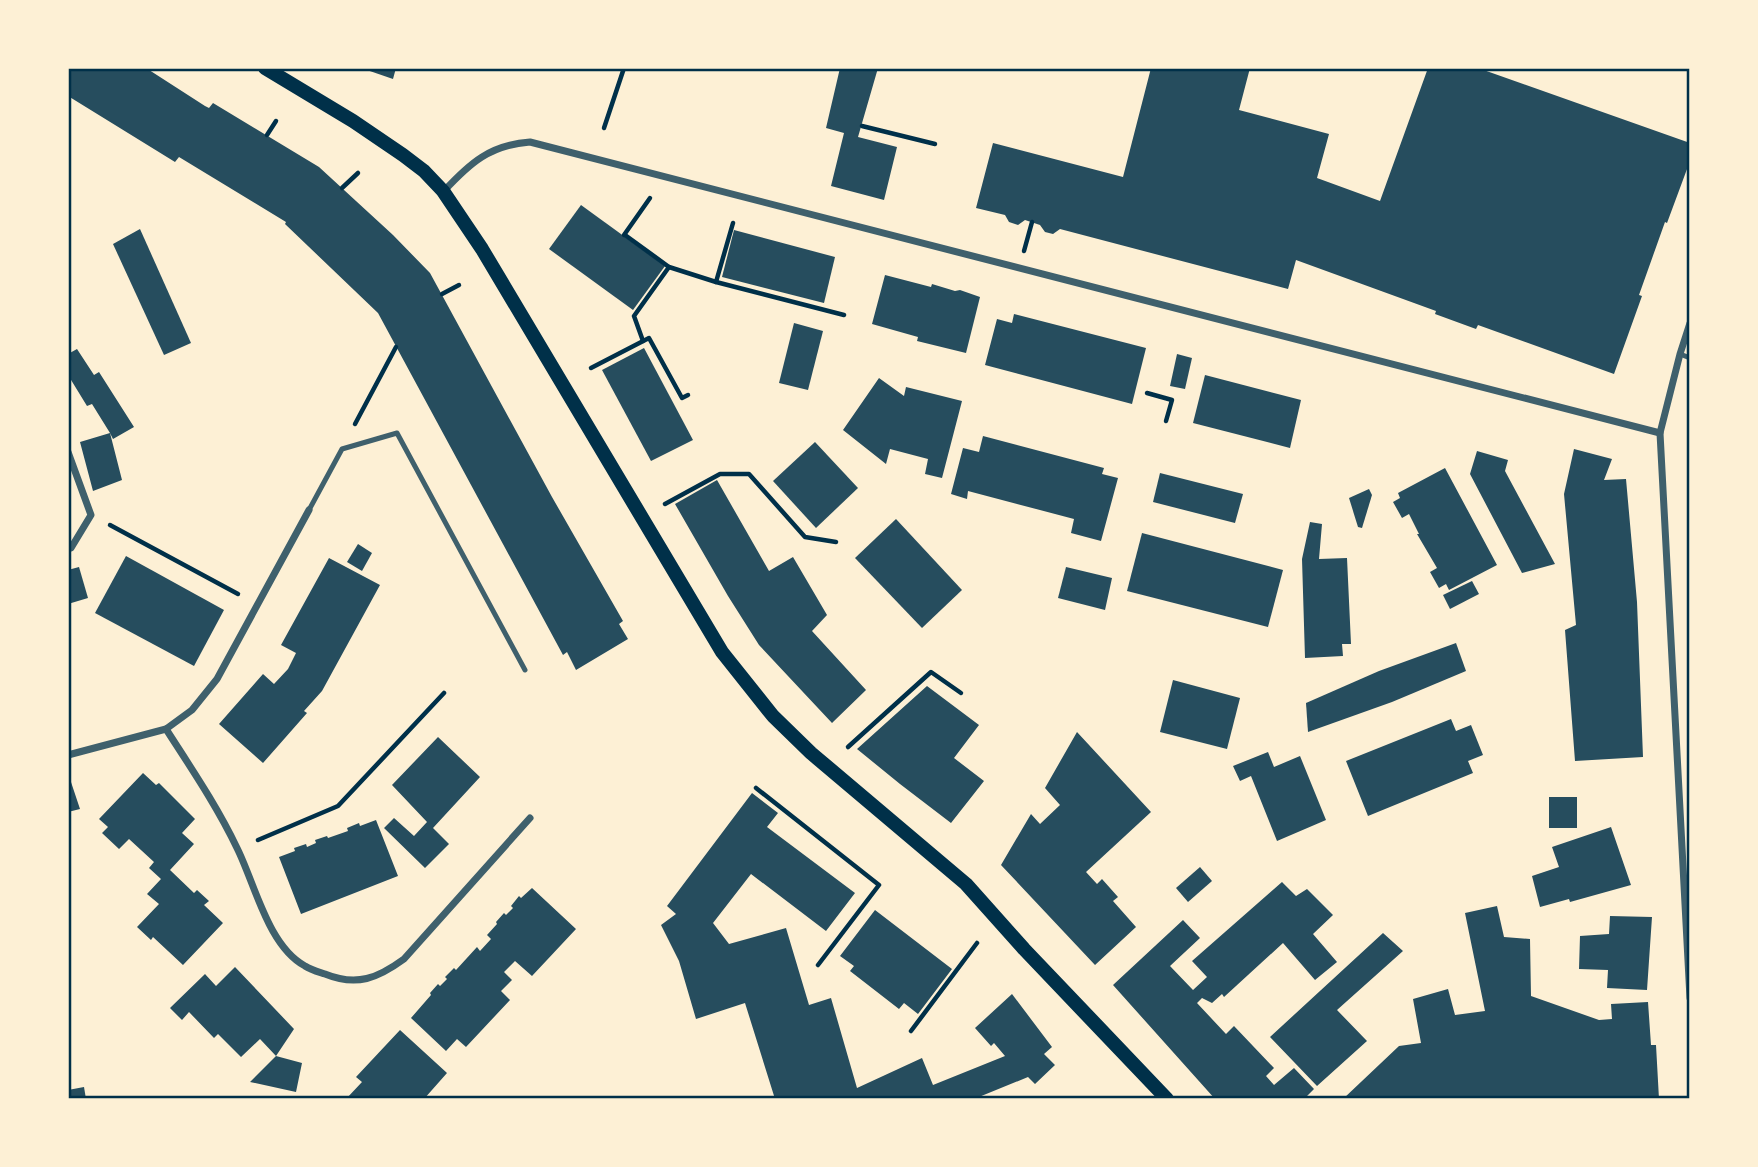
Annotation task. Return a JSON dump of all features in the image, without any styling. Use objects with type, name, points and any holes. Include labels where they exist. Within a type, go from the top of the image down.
[{"type":"main road","points":[[265,68],[403,155],[424,171],[443,191],[482,249],[722,652],[773,716],[811,753],[966,884],[1167,1099]]},
{"type":"street","points":[[443,191],[461,172],[496,148],[530,142],[870,233],[1660,433]]},
{"type":"street","points":[[1690,323],[1660,433],[1690,998]]},
{"type":"street","points":[[68,452],[91,514],[68,549]]},
{"type":"street","points":[[68,755],[166,729],[192,710],[217,679],[309,510]]},
{"type":"street","points":[[166,729],[216,808],[237,848],[271,927],[284,949],[305,966],[334,978],[362,980],[382,973],[404,958],[530,818]]},
{"type":"lane","points":[[1680,354],[1690,358]]},
{"type":"lane","points":[[309,510],[342,450],[397,432],[525,670]]},
{"type":"path","points":[[604,128],[624,68]]},
{"type":"path","points":[[267,135],[276,121]]},
{"type":"path","points":[[862,126],[934,144]]},
{"type":"path","points":[[342,188],[358,173]]},
{"type":"path","points":[[650,198],[624,235],[669,267],[716,282],[845,315]]},
{"type":"path","points":[[1019,269],[1032,222]]},
{"type":"path","points":[[716,282],[733,223]]},
{"type":"path","points":[[643,341],[634,316],[669,267]]},
{"type":"path","points":[[442,294],[459,285]]},
{"type":"path","points":[[590,368],[649,338],[682,398],[688,395]]},
{"type":"path","points":[[342,450],[396,347]]},
{"type":"path","points":[[1147,393],[1172,400],[1166,421]]},
{"type":"path","points":[[665,504],[720,474],[750,474],[805,537],[836,542]]},
{"type":"path","points":[[91,514],[259,606]]},
{"type":"path","points":[[848,747],[931,672],[961,693]]},
{"type":"path","points":[[237,848],[338,806],[444,693]]},
{"type":"path","points":[[756,788],[879,885],[818,965]]},
{"type":"path","points":[[911,1031],[977,943]]},
{"type":"building","points":[[68,68],[146,68],[205,106],[209,108],[213,103],[319,167],[393,235],[430,273],[623,621],[619,624],[628,639],[576,670],[567,652],[563,655],[378,313],[285,224],[286,222],[179,157],[175,162],[68,96]]},
{"type":"building","points":[[361,68],[396,68],[393,79]]},
{"type":"building","points":[[840,68],[878,68],[858,137],[897,147],[884,200],[831,186],[844,133],[826,128]]},
{"type":"building","points":[[1151,68],[1250,68],[1239,110],[1329,134],[1317,178],[1380,201],[1428,68],[1478,68],[1690,143],[1690,161],[1667,223],[1665,222],[1614,374],[1478,325],[1476,329],[1435,314],[1436,311],[1296,260],[1288,289],[1060,229],[1053,234],[1045,232],[1040,225],[1025,220],[1018,225],[1009,222],[1005,215],[976,208],[993,143],[1123,177]]},
{"type":"building","points":[[581,205],[665,266],[633,310],[549,249]]},
{"type":"building","points":[[140,229],[191,343],[164,355],[113,244]]},
{"type":"building","points":[[734,230],[835,257],[824,303],[722,277]]},
{"type":"building","points":[[885,275],[931,287],[932,284],[960,290],[980,297],[966,353],[917,341],[918,337],[872,324]]},
{"type":"building","points":[[1014,314],[1146,348],[1132,404],[985,365],[997,319],[1012,323]]},
{"type":"building","points":[[794,323],[823,331],[808,390],[779,383]]},
{"type":"building","points":[[644,348],[693,440],[651,461],[602,370]]},
{"type":"building","points":[[77,349],[94,375],[99,372],[134,427],[113,439],[92,404],[87,406],[68,375],[68,354]]},
{"type":"building","points":[[1177,354],[1192,358],[1185,389],[1170,386]]},
{"type":"building","points":[[1205,375],[1301,400],[1290,448],[1193,423]]},
{"type":"building","points":[[879,378],[904,396],[906,387],[962,401],[942,478],[925,474],[928,459],[890,449],[886,464],[843,430]]},
{"type":"building","points":[[110,433],[122,480],[93,491],[80,442]]},
{"type":"building","points":[[983,436],[1104,468],[1102,474],[1118,478],[1101,541],[1071,533],[1074,519],[968,491],[967,499],[951,494],[963,448],[979,452]]},
{"type":"building","points":[[815,442],[858,488],[816,528],[773,481]]},
{"type":"building","points":[[1574,449],[1612,459],[1604,480],[1626,479],[1637,602],[1643,757],[1575,761],[1565,630],[1576,625],[1564,494]]},
{"type":"building","points":[[1477,451],[1508,460],[1505,471],[1555,564],[1522,573],[1470,474]]},
{"type":"building","points":[[1445,468],[1497,565],[1449,590],[1446,584],[1439,588],[1430,572],[1437,568],[1417,534],[1409,514],[1402,518],[1393,502],[1400,498],[1398,493]]},
{"type":"building","points":[[1160,473],[1243,494],[1235,523],[1153,502]]},
{"type":"building","points":[[717,480],[769,571],[793,557],[827,615],[812,631],[866,690],[832,723],[759,645],[675,504]]},
{"type":"building","points":[[1369,489],[1372,495],[1362,528],[1358,527],[1349,498]]},
{"type":"building","points":[[896,519],[962,590],[922,628],[855,558]]},
{"type":"building","points":[[1310,522],[1322,524],[1319,559],[1347,558],[1351,644],[1342,644],[1343,656],[1305,658],[1302,559]]},
{"type":"building","points":[[1142,533],[1283,570],[1268,627],[1127,591]]},
{"type":"building","points":[[358,544],[372,553],[362,571],[347,562]]},
{"type":"building","points":[[126,556],[224,610],[194,666],[95,613]]},
{"type":"building","points":[[329,558],[380,585],[322,691],[304,711],[307,713],[263,763],[219,724],[263,674],[274,684],[288,669],[296,653],[281,645]]},
{"type":"building","points":[[79,567],[88,598],[68,604],[68,570]]},
{"type":"building","points":[[1066,567],[1112,578],[1105,610],[1058,598]]},
{"type":"building","points":[[1472,581],[1479,594],[1450,609],[1443,595]]},
{"type":"building","points":[[1456,643],[1466,671],[1392,702],[1308,732],[1306,703],[1379,671]]},
{"type":"building","points":[[1173,680],[1240,698],[1227,749],[1160,732]]},
{"type":"building","points":[[927,686],[979,725],[954,758],[984,781],[951,823],[857,749]]},
{"type":"building","points":[[1451,719],[1456,731],[1471,725],[1483,755],[1468,761],[1473,773],[1368,816],[1346,761]]},
{"type":"building","points":[[1077,732],[1151,812],[1086,872],[1097,884],[1102,879],[1118,897],[1113,901],[1136,927],[1095,965],[1001,865],[1031,814],[1040,824],[1060,805],[1045,788]]},
{"type":"building","points":[[438,737],[480,777],[433,828],[449,844],[425,868],[384,828],[394,818],[414,836],[427,822],[392,785]]},
{"type":"building","points":[[1268,752],[1274,767],[1300,756],[1326,820],[1277,841],[1251,776],[1240,781],[1233,766]]},
{"type":"building","points":[[68,773],[80,809],[68,812]]},
{"type":"building","points":[[143,773],[156,785],[159,783],[195,819],[182,833],[194,844],[170,870],[194,893],[197,890],[209,901],[204,905],[223,923],[183,965],[153,937],[151,940],[137,927],[159,904],[147,894],[161,879],[149,868],[154,862],[129,839],[119,849],[102,833],[108,827],[99,819]]},
{"type":"building","points":[[752,793],[778,813],[767,827],[855,893],[826,931],[751,874],[713,923],[729,944],[786,928],[809,1005],[831,998],[857,1088],[922,1058],[933,1085],[1005,1056],[994,1043],[991,1046],[975,1028],[1012,994],[1052,1047],[1044,1054],[1055,1065],[1035,1084],[1028,1077],[974,1099],[775,1099],[745,1003],[696,1019],[679,961],[661,925],[676,914],[667,906]]},
{"type":"building","points":[[1549,797],[1577,797],[1577,828],[1549,828]]},
{"type":"building","points":[[376,820],[398,876],[301,914],[279,857],[295,851],[294,848],[316,843],[315,840],[348,831],[347,828],[359,823],[360,826]]},
{"type":"building","points":[[1611,827],[1631,885],[1570,902],[1569,899],[1540,907],[1532,876],[1559,867],[1552,847]]},
{"type":"building","points":[[1200,867],[1212,881],[1188,902],[1176,888]]},
{"type":"building","points":[[1282,882],[1296,896],[1307,889],[1333,915],[1313,934],[1337,962],[1315,980],[1283,943],[1224,997],[1222,994],[1212,1003],[1202,998],[1197,1003],[1226,1034],[1234,1026],[1274,1068],[1266,1076],[1274,1085],[1294,1068],[1314,1089],[1304,1099],[1215,1099],[1113,985],[1183,920],[1200,938],[1170,966],[1193,990],[1207,977],[1192,961]]},
{"type":"building","points":[[532,888],[576,929],[532,976],[515,961],[504,972],[512,980],[501,991],[510,1000],[466,1047],[457,1039],[446,1051],[411,1018],[454,968],[456,970],[477,947],[480,951],[491,939],[487,935],[496,922],[513,908],[511,906],[519,896],[521,898]]},
{"type":"building","points":[[1497,906],[1504,937],[1530,939],[1531,996],[1599,1020],[1612,1019],[1611,1004],[1648,1002],[1651,1045],[1656,1045],[1659,1099],[1343,1099],[1399,1046],[1421,1043],[1413,999],[1448,989],[1455,1015],[1485,1011],[1465,913]]},
{"type":"building","points":[[875,910],[952,969],[918,1014],[904,1003],[899,1009],[850,971],[854,966],[840,956]]},
{"type":"building","points":[[1610,916],[1652,917],[1647,990],[1607,988],[1608,970],[1579,969],[1580,936],[1609,934]]},
{"type":"building","points":[[1383,933],[1403,951],[1337,1010],[1367,1041],[1317,1086],[1270,1037]]},
{"type":"building","points":[[235,967],[294,1029],[276,1056],[260,1039],[241,1057],[218,1034],[214,1038],[189,1012],[182,1020],[170,1008],[205,974],[216,986]]},
{"type":"building","points":[[400,1030],[447,1073],[424,1099],[346,1099],[362,1082],[356,1077]]},
{"type":"building","points":[[276,1056],[302,1063],[296,1092],[250,1082]]},
{"type":"building","points":[[84,1087],[86,1099],[68,1099],[68,1090]]}]
